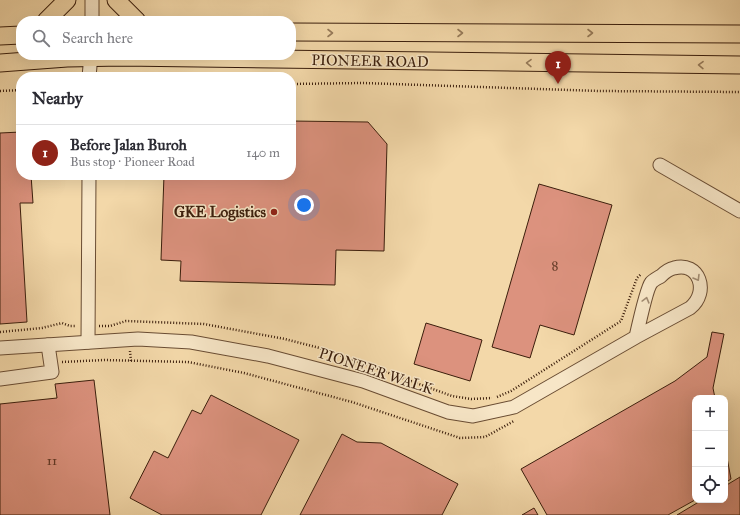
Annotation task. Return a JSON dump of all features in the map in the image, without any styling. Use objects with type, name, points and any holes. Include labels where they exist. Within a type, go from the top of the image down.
[{"type":"main road","points":[[51,16],[67,0]]},
{"type":"main road","points":[[116,0],[133,16]]},
{"type":"main road","name":"PIONEER ROAD","points":[[296,32],[740,34]]},
{"type":"main road","points":[[0,36],[16,35]]},
{"type":"main road","name":"PIONEER ROAD","points":[[296,59],[740,65]]},
{"type":"main road","name":"PIONEER ROAD","points":[[0,63],[39,60]]},
{"type":"street","points":[[92,0],[92,16]]},
{"type":"street","points":[[89,72],[91,60]]},
{"type":"street","points":[[660,165],[740,211]]},
{"type":"street","points":[[88,342],[89,180]]},
{"type":"street","name":"PIONEER WALK","points":[[0,348],[138,339],[191,342],[268,356],[363,381],[448,412],[473,416],[514,407],[690,308],[696,304],[701,291],[698,277],[693,272],[681,267],[674,268],[667,270],[650,284],[636,337]]},
{"type":"street","points":[[0,379],[52,372],[48,344]]},
{"type":"path","points":[[296,84],[363,83],[599,91],[740,92]]},
{"type":"path","points":[[0,91],[16,90]]},
{"type":"path","points":[[0,332],[42,328],[62,323],[70,326],[110,326],[126,321],[204,324],[320,348],[452,396],[471,399],[495,397],[510,391],[621,321],[637,278],[643,272]]},
{"type":"path","points":[[51,362],[104,360],[195,363],[244,373],[352,402],[460,438],[485,437],[520,418]]},
{"type":"building","name":"GKE Logistics","points":[[296,121],[368,122],[387,144],[384,251],[336,250],[335,285],[180,281],[181,261],[161,260],[164,180],[296,180]]},
{"type":"building","points":[[16,132],[16,180],[31,180],[33,203],[20,203],[27,322],[0,324],[0,133]]},
{"type":"building","points":[[539,184],[612,205],[574,335],[540,325],[530,358],[492,347]]},
{"type":"building","points":[[426,323],[482,340],[470,381],[414,364]]},
{"type":"building","points":[[712,332],[724,334],[713,388],[714,395],[692,395],[692,502],[668,515],[547,515],[521,469],[675,381],[707,357]]},
{"type":"building","points":[[94,380],[110,515],[0,515],[0,404],[57,398],[55,384]]},
{"type":"building","points":[[211,395],[299,440],[261,515],[162,515],[130,498],[154,451],[168,458],[192,410],[201,414]]},
{"type":"building","points":[[342,434],[357,442],[381,443],[458,484],[442,515],[300,515]]},
{"type":"building","points":[[728,463],[731,479],[728,481]]},
{"type":"building","points":[[740,477],[740,515],[677,515],[697,503],[728,503],[728,484]]},
{"type":"building","points":[[534,508],[538,515],[522,515]]},
{"type":"place","name":"Before Jalan Buroh","points":[[558,84]]},
{"type":"place","name":"GKE Logistics","points":[[274,212]]}]
